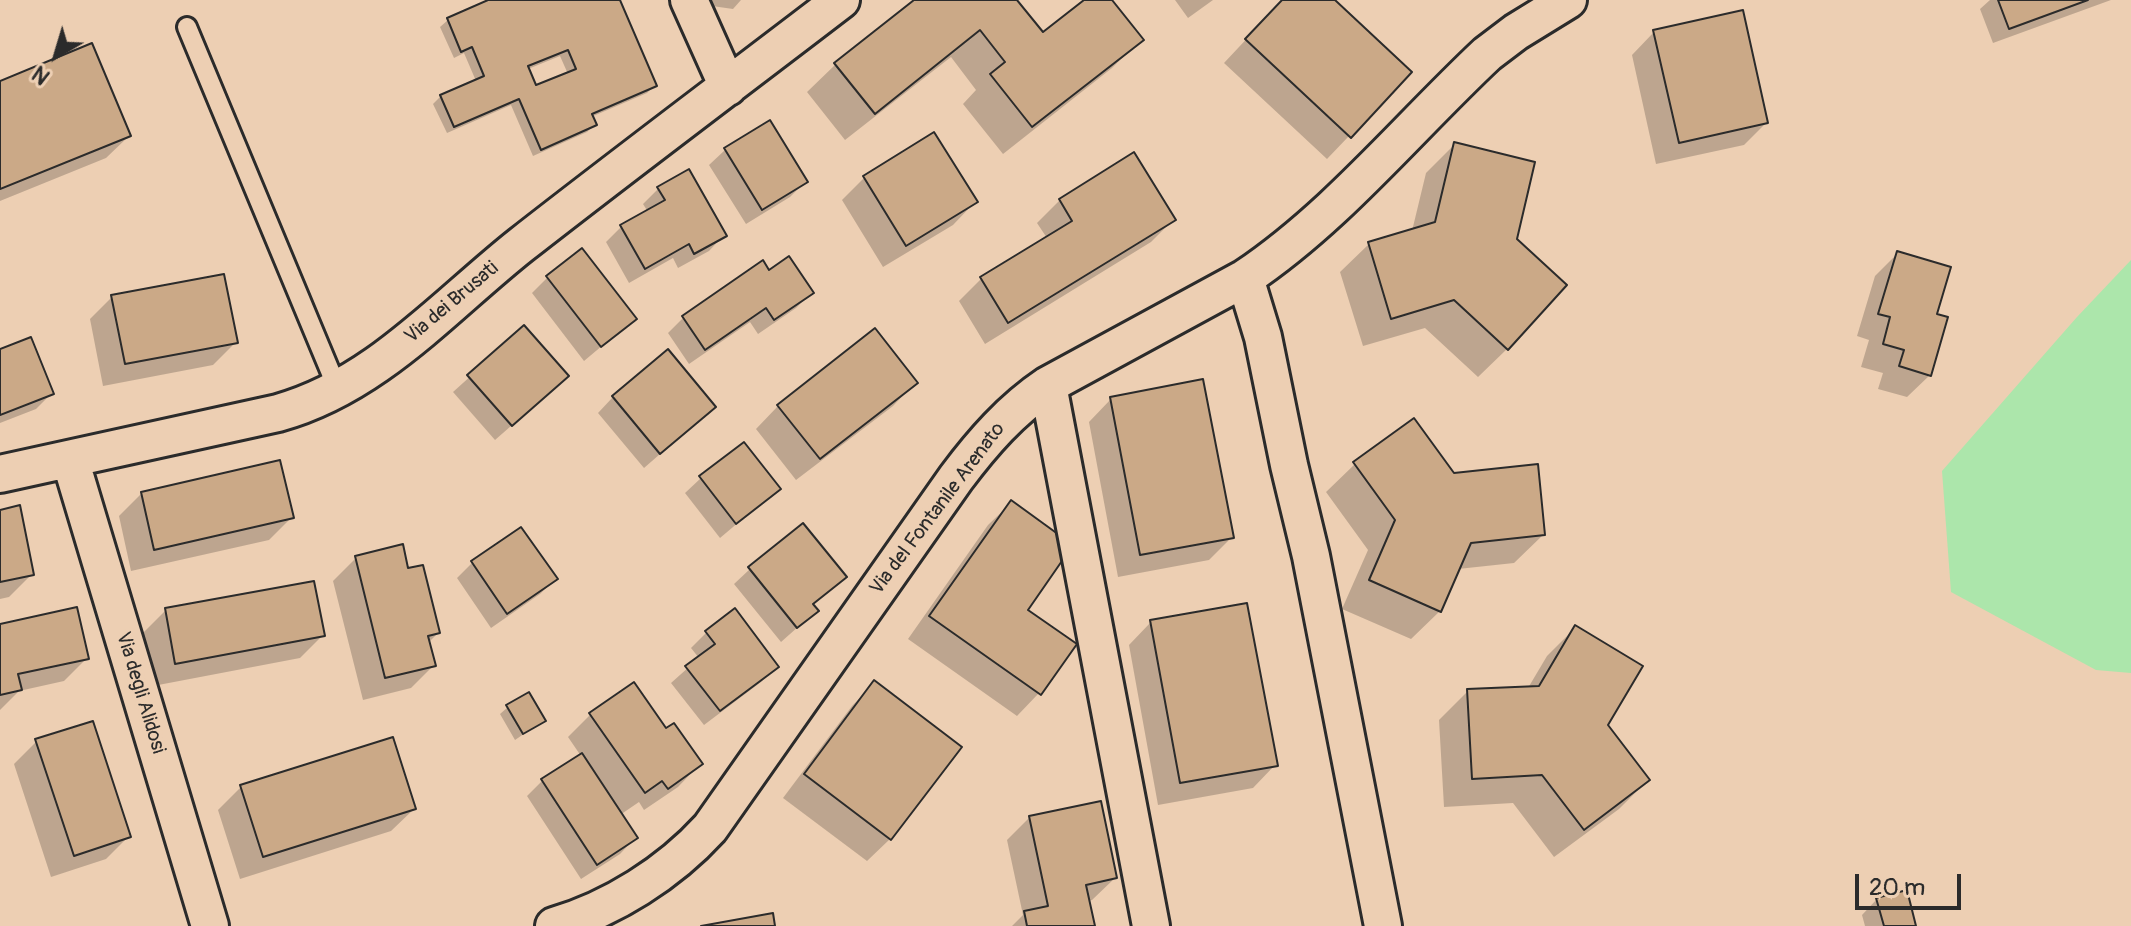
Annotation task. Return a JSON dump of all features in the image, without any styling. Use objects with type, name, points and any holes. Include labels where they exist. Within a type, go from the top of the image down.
[{"type":"street","points":[[689,0],[728,87]]},
{"type":"street","name":"Via dei Brusati","points":[[0,474],[278,413],[338,390],[378,365],[520,246],[841,0]]},
{"type":"street","name":"Via del Fontanile Arenato","points":[[554,926],[595,910],[658,875],[703,837],[975,452],[1022,402],[1245,278],[1304,233],[1487,54],[1568,0]]},
{"type":"street","points":[[1245,278],[1263,337],[1311,556],[1383,926]]},
{"type":"street","points":[[1048,385],[1151,926]]},
{"type":"street","name":"Via degli Alidosi","points":[[70,459],[210,926]]},
{"type":"lane","points":[[187,27],[338,390]]},
{"type":"green space","points":[[2131,260],[2131,673],[2096,670],[1951,592],[1942,471]]},
{"type":"building","points":[[488,0],[620,0],[657,86],[592,114],[597,125],[541,150],[519,99],[454,127],[440,95],[484,76],[472,47],[461,52],[447,18]],"holes":[[[568,50],[576,69],[536,85],[528,66]]]},
{"type":"building","points":[[914,0],[1017,0],[1043,32],[1084,0],[1112,0],[1144,40],[1032,127],[990,74],[1005,62],[980,30],[875,114],[834,63]]},
{"type":"building","points":[[1282,0],[1335,0],[1412,72],[1351,138],[1245,39]]},
{"type":"building","points":[[1998,0],[2088,0],[2009,29]]},
{"type":"building","points":[[1743,10],[1768,123],[1679,143],[1653,30]]},
{"type":"building","points":[[92,43],[131,136],[0,189],[0,81]]},
{"type":"building","points":[[770,120],[808,182],[762,210],[724,148]]},
{"type":"building","points":[[934,132],[978,202],[906,246],[863,176]]},
{"type":"building","points":[[1454,142],[1535,162],[1517,239],[1567,285],[1508,350],[1454,300],[1391,319],[1368,242],[1435,222]]},
{"type":"building","points":[[1134,152],[1176,220],[1008,323],[980,277],[1072,221],[1059,199]]},
{"type":"building","points":[[689,169],[727,236],[694,254],[689,244],[645,269],[620,225],[665,200],[657,187]]},
{"type":"building","points":[[582,248],[637,319],[601,347],[546,276]]},
{"type":"building","points":[[1897,251],[1951,267],[1937,314],[1948,317],[1931,376],[1899,366],[1904,350],[1883,344],[1890,317],[1878,314]]},
{"type":"building","points":[[789,256],[814,293],[774,320],[766,308],[705,350],[682,316],[763,260],[769,270]]},
{"type":"building","points":[[224,274],[238,343],[125,364],[111,295]]},
{"type":"building","points":[[524,325],[569,376],[512,426],[467,375]]},
{"type":"building","points":[[875,328],[918,383],[820,459],[777,405]]},
{"type":"building","points":[[31,337],[54,394],[0,415],[0,349]]},
{"type":"building","points":[[668,349],[716,407],[660,454],[612,396]]},
{"type":"building","points":[[1203,379],[1234,538],[1140,555],[1110,397]]},
{"type":"building","points":[[1414,418],[1454,473],[1538,464],[1545,535],[1471,543],[1441,612],[1369,580],[1395,520],[1353,462]]},
{"type":"building","points":[[744,442],[781,489],[736,524],[699,476]]},
{"type":"building","points":[[280,460],[294,518],[154,550],[141,492]]},
{"type":"building","points":[[1011,500],[1073,545],[1028,610],[1077,644],[1041,695],[929,616]]},
{"type":"building","points":[[20,505],[34,575],[0,582],[0,510]]},
{"type":"building","points":[[803,523],[847,577],[813,604],[819,611],[797,628],[748,567]]},
{"type":"building","points":[[521,527],[558,579],[507,614],[471,561]]},
{"type":"building","points":[[403,544],[408,568],[423,565],[440,633],[428,636],[436,666],[385,678],[355,556]]},
{"type":"building","points":[[314,581],[325,636],[175,664],[165,608]]},
{"type":"building","points":[[1247,603],[1278,766],[1180,783],[1150,620]]},
{"type":"building","points":[[77,607],[89,659],[18,674],[22,690],[0,695],[0,624]]},
{"type":"building","points":[[735,608],[779,667],[720,711],[685,666],[715,644],[705,631]]},
{"type":"building","points":[[1575,625],[1643,666],[1608,725],[1650,780],[1584,830],[1542,775],[1472,779],[1467,689],[1539,686]]},
{"type":"building","points":[[874,680],[962,747],[891,840],[804,774]]},
{"type":"building","points":[[634,682],[666,728],[674,723],[703,764],[668,789],[662,781],[645,793],[589,713]]},
{"type":"building","points":[[529,692],[546,721],[523,734],[506,705]]},
{"type":"building","points":[[93,721],[131,837],[74,856],[35,739]]},
{"type":"building","points":[[393,737],[416,809],[263,857],[240,785]]},
{"type":"building","points":[[582,753],[638,838],[597,865],[541,779]]},
{"type":"building","points":[[1101,801],[1117,878],[1086,885],[1095,926],[1027,926],[1024,911],[1048,906],[1029,816]]},
{"type":"building","points":[[1907,890],[1916,926],[1884,926],[1876,898]]},
{"type":"building","points":[[773,913],[775,926],[701,926]]}]
